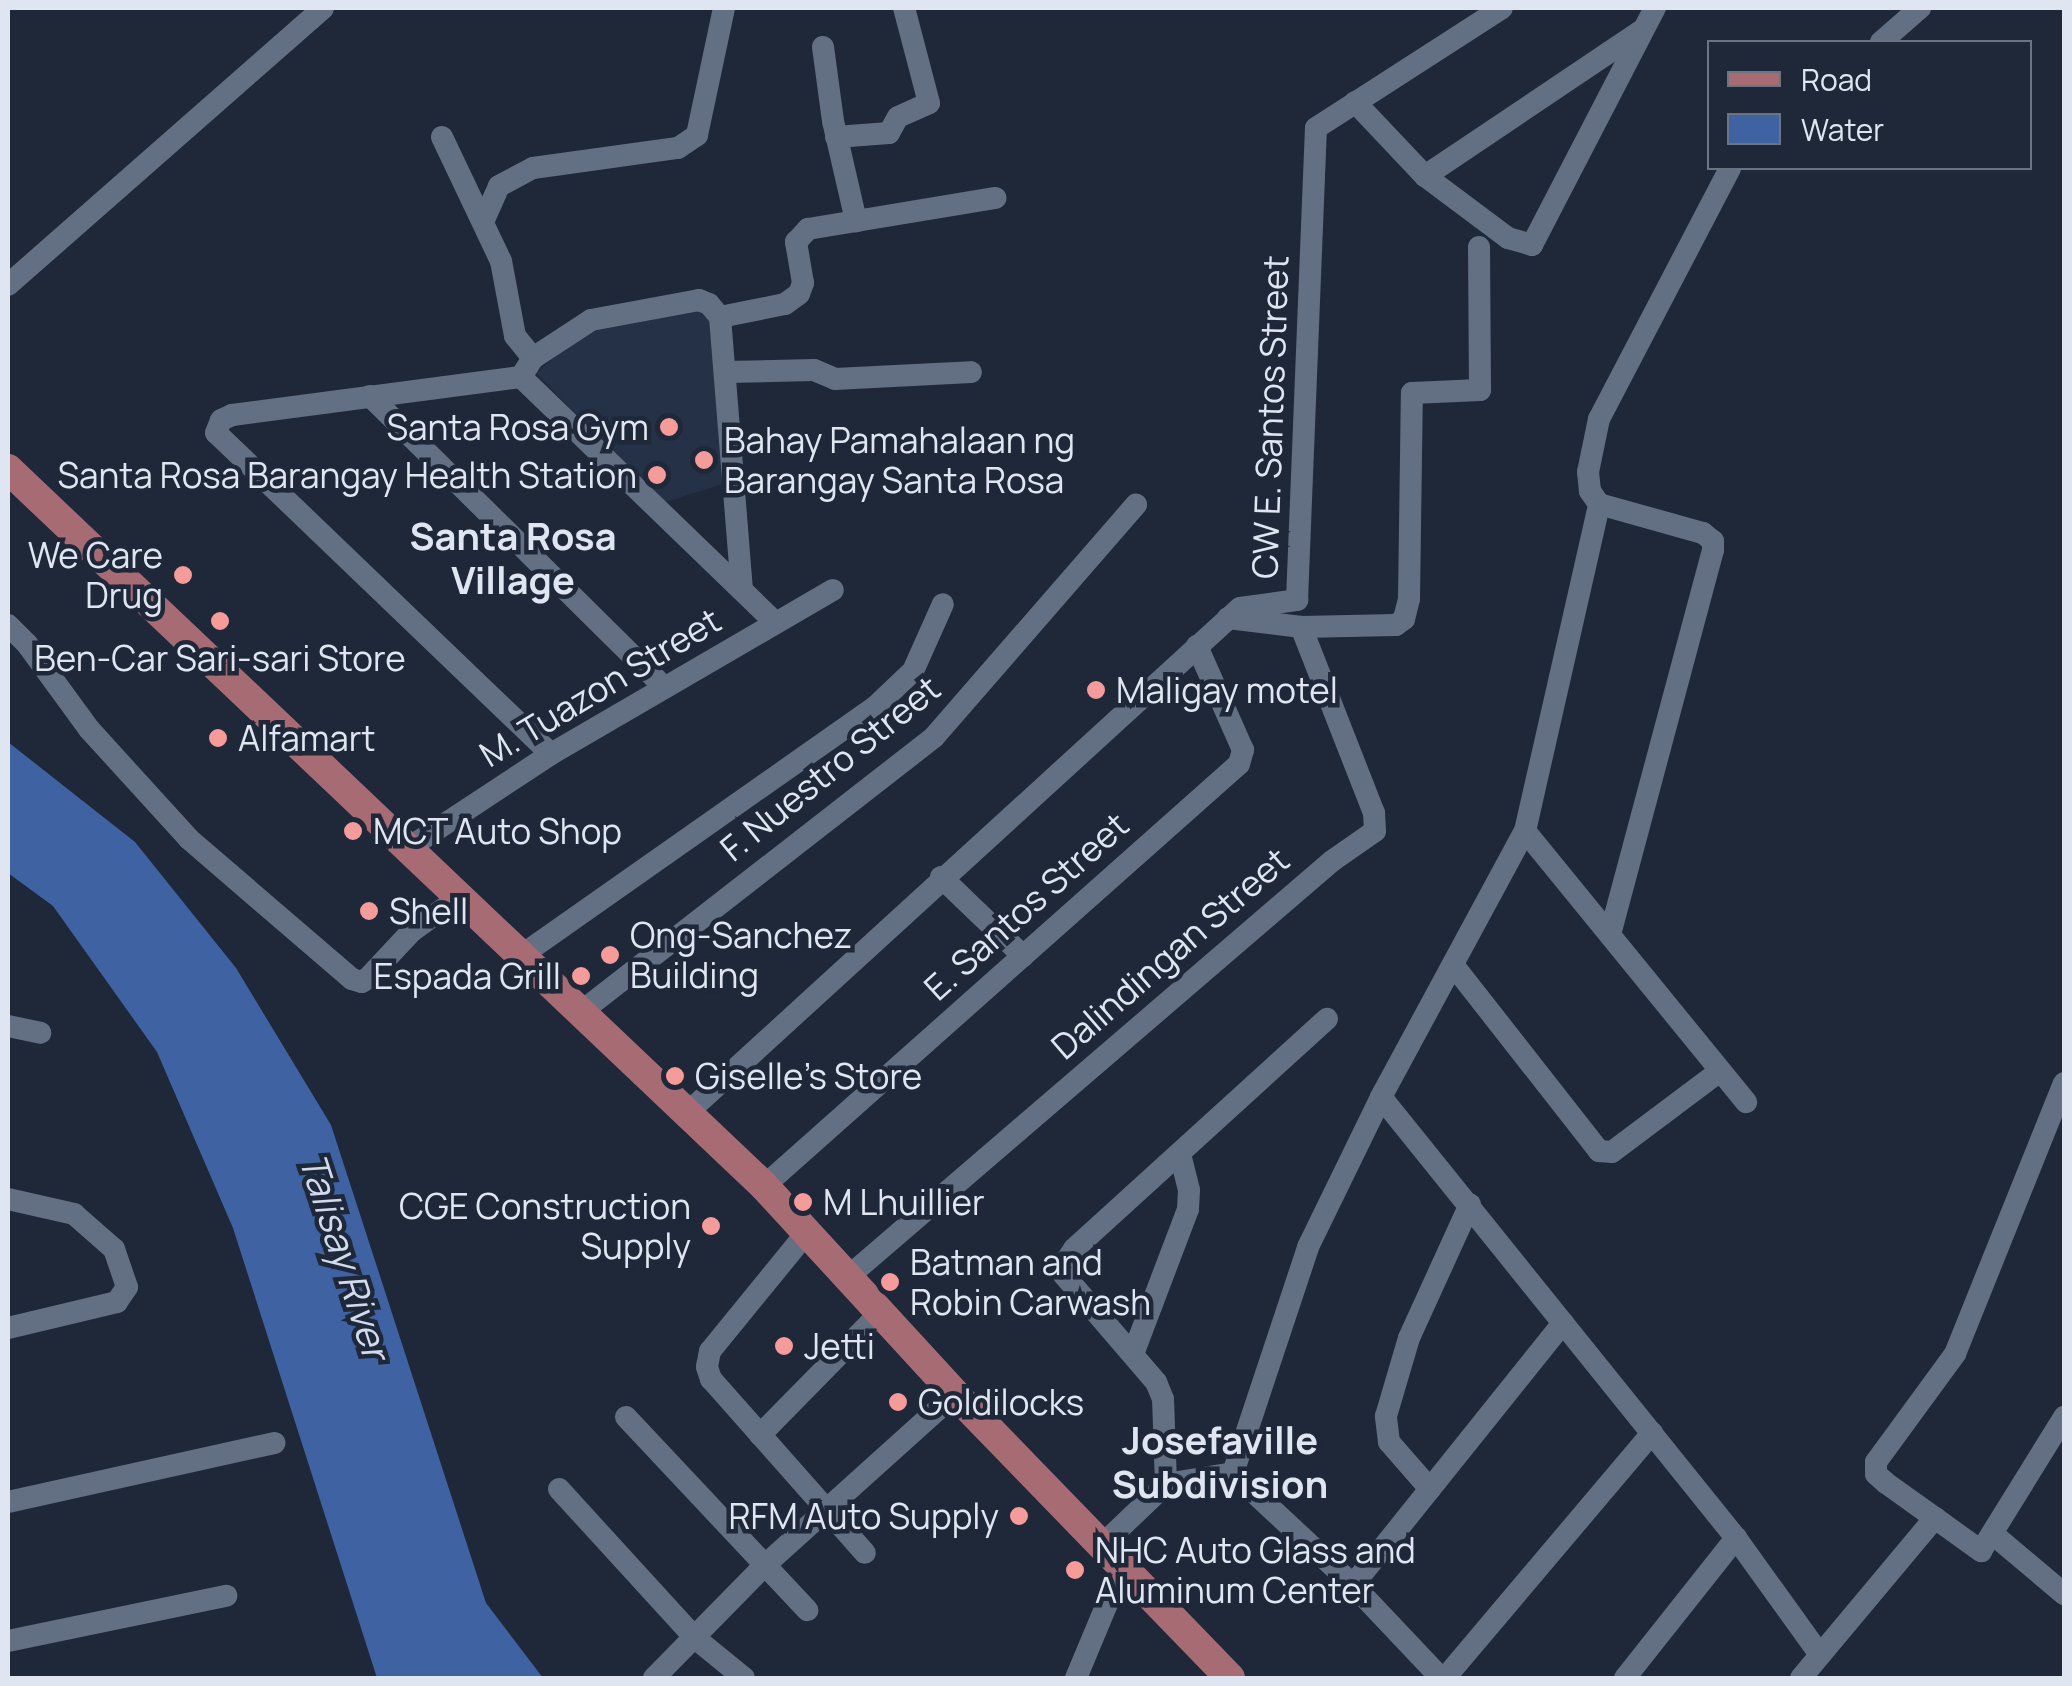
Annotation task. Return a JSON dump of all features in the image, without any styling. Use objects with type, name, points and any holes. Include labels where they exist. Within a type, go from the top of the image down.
[{"type":"main road","points":[[8,469],[457,899],[522,955],[764,1186],[954,1394],[1230,1678]]},
{"type":"street","points":[[8,285],[323,8]]},
{"type":"street","points":[[483,222],[499,186],[534,168],[678,148],[697,135],[724,8]]},
{"type":"street","points":[[836,138],[882,135],[898,117],[928,103],[904,8]]},
{"type":"street","name":"CW E. Santos Street","points":[[686,1114],[1228,618],[1247,604],[1290,602],[1300,594],[1314,139],[1323,121],[1502,8]]},
{"type":"street","points":[[1884,40],[1920,8]]},
{"type":"street","points":[[1355,102],[1425,176],[1508,238],[1532,244],[1650,18]]},
{"type":"street","points":[[1425,176],[1650,18]]},
{"type":"street","points":[[823,47],[836,138],[856,222]]},
{"type":"street","points":[[442,137],[501,261],[516,336],[527,368],[776,623]]},
{"type":"street","points":[[1611,932],[1713,542],[1703,532],[1599,504],[1590,492],[1588,472],[1599,419],[1729,170]]},
{"type":"street","points":[[720,317],[792,300],[804,283],[798,236],[808,229],[995,198]]},
{"type":"street","points":[[1228,618],[1301,626],[1396,625],[1404,619],[1408,599],[1412,393],[1480,390],[1480,247]]},
{"type":"street","points":[[551,754],[215,429],[232,415],[527,368],[591,320],[692,300],[709,304],[720,317],[742,588]]},
{"type":"street","points":[[726,372],[814,370],[836,379],[972,372]]},
{"type":"street","points":[[370,396],[664,687]]},
{"type":"street","points":[[1233,1472],[1308,1247],[1381,1096],[1525,831],[1599,504]]},
{"type":"street","name":"F. Nuestro Street","points":[[581,1012],[934,736],[1136,505]]},
{"type":"street","name":"M. Tuazon Street","points":[[407,849],[551,754],[832,590]]},
{"type":"street","points":[[522,955],[874,708],[914,671],[943,604]]},
{"type":"street","points":[[8,626],[27,644],[89,728],[189,839],[352,979],[362,982],[368,978],[412,931],[457,899]]},
{"type":"street","name":"Dalindingan Street","points":[[849,1276],[1332,861],[1375,830],[1374,813],[1301,626]]},
{"type":"street","name":"E. Santos Street","points":[[764,1186],[1239,764],[1243,750],[1197,646]]},
{"type":"street","points":[[1525,831],[1746,1102]]},
{"type":"street","points":[[941,877],[1023,956]]},
{"type":"street","points":[[1454,966],[1599,1151],[1612,1152],[1720,1071]]},
{"type":"street","points":[[1076,1678],[1112,1556],[1166,1484],[1163,1399],[1133,1354],[1064,1275],[1063,1265],[1074,1250],[1327,1019]]},
{"type":"street","points":[[8,1026],[40,1033]]},
{"type":"street","points":[[2064,1082],[1955,1354],[1876,1462],[1876,1474],[1982,1552],[2064,1416]]},
{"type":"street","points":[[1381,1096],[1736,1538],[1820,1654]]},
{"type":"street","points":[[1133,1354],[1190,1200],[1180,1155]]},
{"type":"street","points":[[8,1199],[74,1214],[114,1250],[127,1287],[116,1302],[8,1328]]},
{"type":"street","points":[[1430,1489],[1389,1442],[1386,1416],[1408,1338],[1470,1204]]},
{"type":"street","points":[[808,1231],[710,1352],[706,1367],[711,1379],[865,1553]]},
{"type":"street","points":[[760,1435],[881,1312]]},
{"type":"street","points":[[1352,1584],[1563,1324]]},
{"type":"street","points":[[654,1678],[765,1565],[954,1394]]},
{"type":"street","points":[[626,1417],[807,1610]]},
{"type":"street","points":[[1233,1472],[1352,1584],[1442,1678],[1652,1433]]},
{"type":"street","points":[[8,1502],[275,1443]]},
{"type":"street","points":[[1166,1484],[1233,1472]]},
{"type":"street","points":[[559,1489],[695,1638],[744,1678]]},
{"type":"street","points":[[1800,1678],[1935,1518]]},
{"type":"street","points":[[1994,1535],[2064,1594]]},
{"type":"street","points":[[1626,1678],[1736,1538]]},
{"type":"street","points":[[8,1641],[226,1596]]},
{"type":"shaded area","points":[[697,309],[709,316],[726,483],[662,503],[536,373],[590,326]]},
{"type":"water","name":"Talisay River","points":[[8,742],[135,842],[236,968],[331,1125],[486,1603],[543,1678],[377,1678],[233,1228],[157,1052],[53,906],[8,873]]},
{"type":"place","name":"Santa Rosa Gym","points":[[669,427]]},
{"type":"place","name":"Bahay Pamahalaan ng Barangay Santa Rosa","points":[[704,460]]},
{"type":"place","name":"Santa Rosa Barangay Health Station","points":[[657,475]]},
{"type":"place","name":"We Care Drug","points":[[183,575]]},
{"type":"place","name":"Ben-Car Sari-sari Store","points":[[220,621]]},
{"type":"place","name":"Maligay motel","points":[[1096,690]]},
{"type":"place","name":"Alfamart","points":[[218,738]]},
{"type":"place","name":"MCT Auto Shop","points":[[353,831]]},
{"type":"place","name":"Shell","points":[[369,911]]},
{"type":"place","name":"Ong-Sanchez Building","points":[[610,955]]},
{"type":"place","name":"Espada Grill","points":[[581,976]]},
{"type":"place","name":"Giselle's Store","points":[[675,1076]]},
{"type":"place","name":"M Lhuillier","points":[[803,1202]]},
{"type":"place","name":"CGE Construction Supply","points":[[711,1226]]},
{"type":"place","name":"Batman and Robin Carwash","points":[[890,1282]]},
{"type":"place","name":"Jetti","points":[[784,1346]]},
{"type":"place","name":"Goldilocks","points":[[898,1402]]},
{"type":"place","name":"RFM Auto Supply","points":[[1019,1516]]},
{"type":"place","name":"NHC Auto Glass and Aluminum Center","points":[[1075,1570]]},
{"type":"district","name":"Santa Rosa Village","points":[[513,558]]},
{"type":"district","name":"Josefaville Subdivision","points":[[1220,1462]]}]
